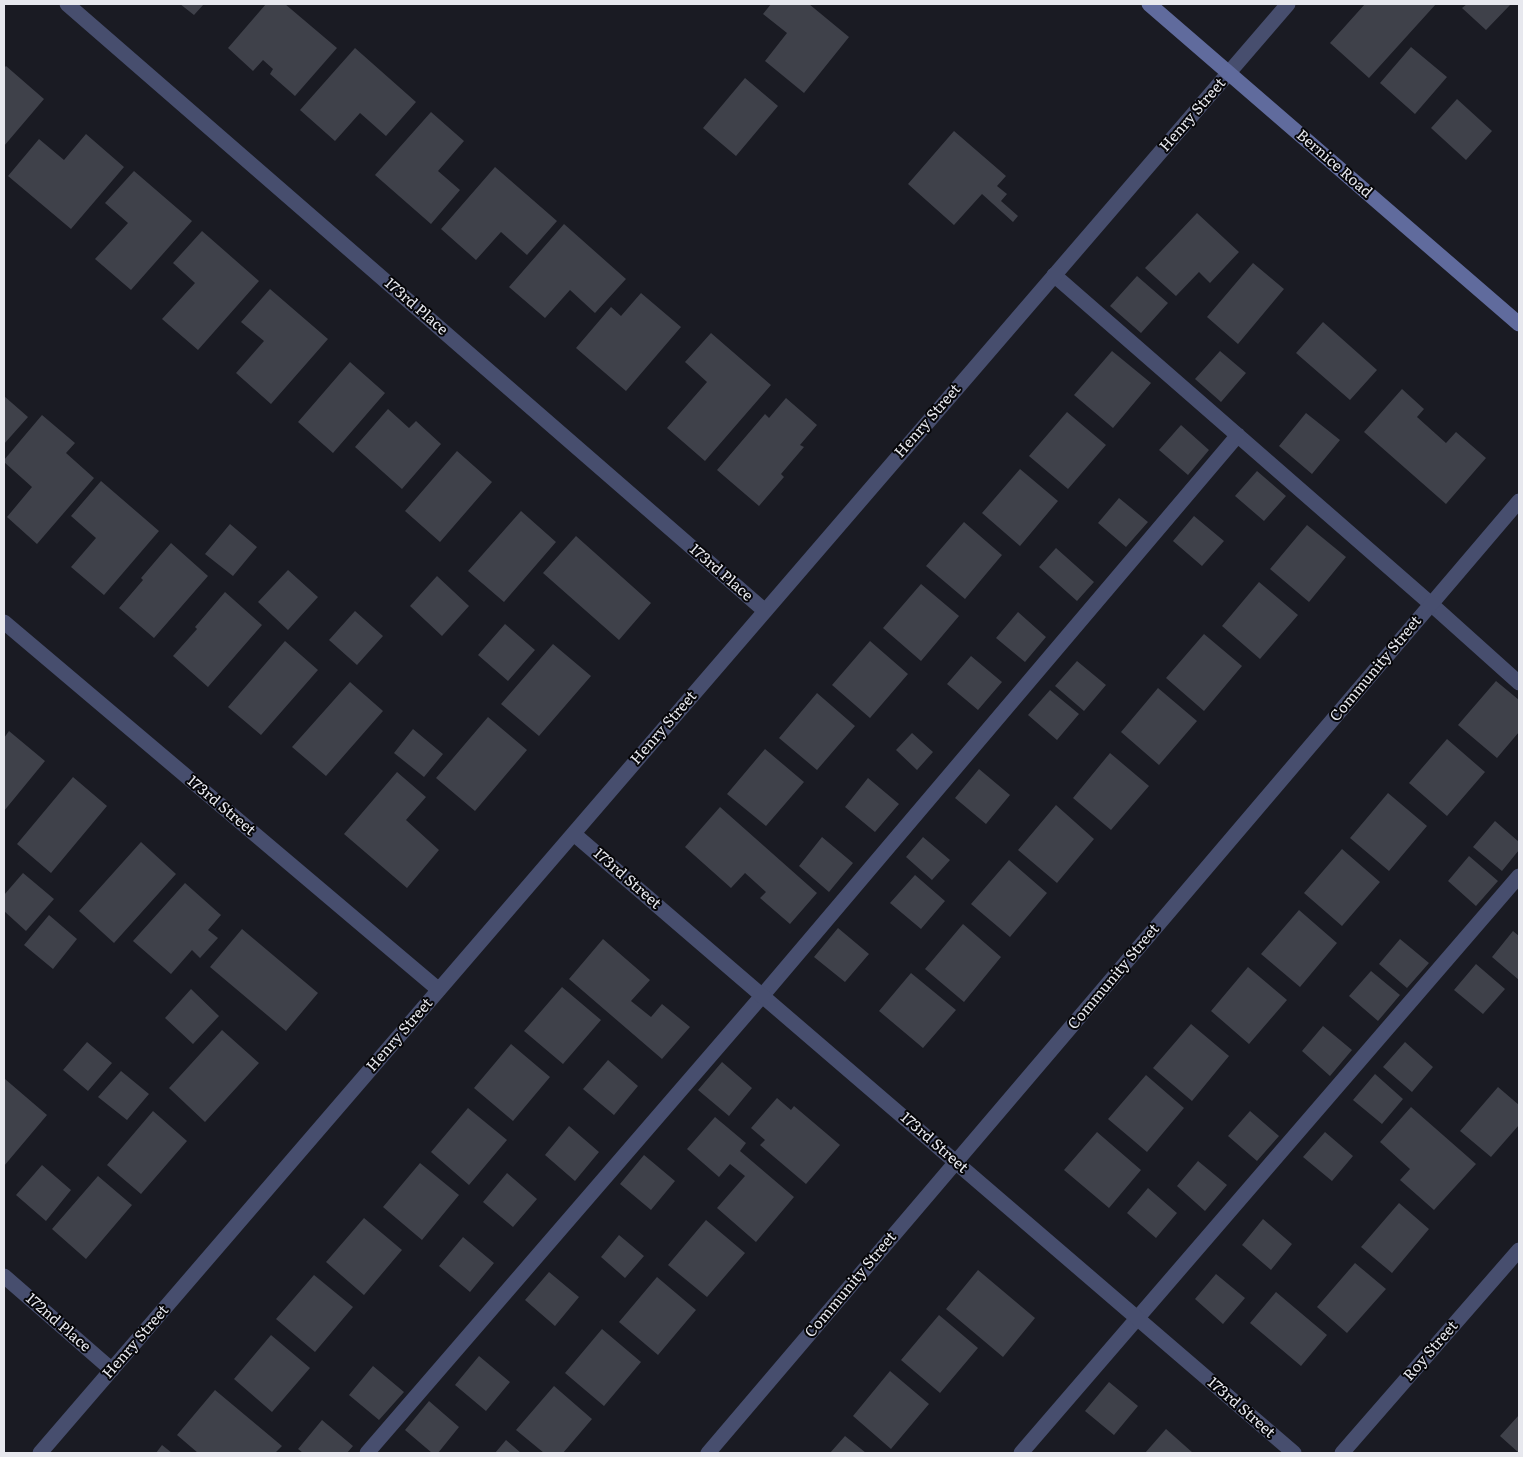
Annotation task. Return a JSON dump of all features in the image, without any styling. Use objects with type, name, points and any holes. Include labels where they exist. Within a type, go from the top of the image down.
[{"type":"street","name":"173rd Place","points":[[67,4],[765,611]]},
{"type":"street","name":"Bernice Road","points":[[1149,4],[1519,324]]},
{"type":"street","name":"Henry Street","points":[[40,1453],[1288,4]]},
{"type":"street","points":[[1054,275],[1519,683]]},
{"type":"street","points":[[367,1453],[762,996],[1238,435]]},
{"type":"street","name":"Community Street","points":[[708,1453],[1519,501]]},
{"type":"street","name":"173rd Street","points":[[4,622],[439,990]]},
{"type":"street","name":"173rd Street","points":[[574,834],[1294,1453]]},
{"type":"street","points":[[1021,1453],[1519,876]]},
{"type":"street","name":"Roy Street","points":[[1342,1453],[1519,1250]]},
{"type":"street","name":"172nd Place","points":[[4,1276],[112,1370]]},
{"type":"building","points":[[180,4],[204,4],[194,15]]},
{"type":"building","points":[[266,4],[285,4],[337,48],[295,96],[270,74],[273,69],[263,60],[253,71],[228,48]]},
{"type":"building","points":[[771,4],[809,4],[849,37],[804,93],[765,61],[787,33],[763,14]]},
{"type":"building","points":[[1365,4],[1436,4],[1369,78],[1330,43]]},
{"type":"building","points":[[1467,4],[1511,4],[1486,30],[1462,8]]},
{"type":"building","points":[[1411,47],[1447,77],[1415,114],[1380,83]]},
{"type":"building","points":[[355,48],[416,102],[386,136],[360,113],[335,141],[300,110]]},
{"type":"building","points":[[6,66],[44,99],[4,146],[4,68]]},
{"type":"building","points":[[745,78],[778,106],[736,156],[703,128]]},
{"type":"building","points":[[1457,99],[1492,131],[1466,160],[1431,128]]},
{"type":"building","points":[[431,112],[464,141],[438,171],[460,190],[431,224],[375,175]]},
{"type":"building","points":[[954,131],[1006,176],[997,186],[1007,194],[1001,201],[1018,216],[1013,222],[982,194],[954,225],[908,184]]},
{"type":"building","points":[[86,134],[124,167],[71,229],[8,176],[39,139],[64,160]]},
{"type":"building","points":[[495,167],[557,221],[527,255],[501,232],[476,260],[441,229]]},
{"type":"building","points":[[134,171],[192,221],[131,290],[95,259],[128,223],[105,203]]},
{"type":"building","points":[[1197,213],[1239,252],[1210,283],[1199,272],[1176,296],[1145,268]]},
{"type":"building","points":[[564,224],[626,279],[595,313],[570,290],[545,318],[509,287]]},
{"type":"building","points":[[202,231],[259,281],[198,350],[162,319],[195,283],[173,263]]},
{"type":"building","points":[[1253,263],[1284,289],[1238,344],[1207,317]]},
{"type":"building","points":[[1137,276],[1168,303],[1141,333],[1110,306]]},
{"type":"building","points":[[270,289],[328,339],[271,404],[236,373],[264,341],[241,322]]},
{"type":"building","points":[[641,293],[681,327],[626,391],[576,348],[611,307],[621,316]]},
{"type":"building","points":[[1323,322],[1377,370],[1350,400],[1296,353]]},
{"type":"building","points":[[711,333],[771,385],[705,461],[667,428],[707,382],[685,362]]},
{"type":"building","points":[[1112,351],[1151,383],[1113,428],[1074,395]]},
{"type":"building","points":[[1220,351],[1246,373],[1221,402],[1195,379]]},
{"type":"building","points":[[350,362],[385,393],[333,453],[298,422]]},
{"type":"building","points":[[1402,389],[1424,409],[1417,417],[1446,443],[1456,432],[1486,458],[1446,504],[1364,432]]},
{"type":"building","points":[[4,396],[28,417],[4,444]]},
{"type":"building","points":[[786,398],[817,425],[800,445],[804,447],[781,474],[784,477],[759,506],[717,470],[765,414],[769,418]]},
{"type":"building","points":[[388,409],[409,428],[416,421],[441,444],[402,489],[355,447]]},
{"type":"building","points":[[1067,412],[1106,445],[1068,489],[1029,456]]},
{"type":"building","points":[[1306,413],[1340,440],[1312,474],[1279,446]]},
{"type":"building","points":[[42,415],[75,443],[66,453],[94,478],[37,544],[7,517],[32,487],[4,460]]},
{"type":"building","points":[[1181,425],[1209,450],[1188,475],[1159,450]]},
{"type":"building","points":[[457,451],[492,482],[440,542],[405,511]]},
{"type":"building","points":[[1020,469],[1058,501],[1020,546],[982,513]]},
{"type":"building","points":[[1257,471],[1286,496],[1264,521],[1235,496]]},
{"type":"building","points":[[101,481],[159,531],[104,595],[71,567],[96,538],[71,516]]},
{"type":"building","points":[[1119,498],[1148,522],[1126,547],[1098,523]]},
{"type":"building","points":[[521,511],[556,542],[504,602],[468,571]]},
{"type":"building","points":[[1194,516],[1224,541],[1202,566],[1173,541]]},
{"type":"building","points":[[964,522],[1002,555],[965,599],[926,566]]},
{"type":"building","points":[[230,524],[257,547],[233,576],[205,554]]},
{"type":"building","points":[[1307,525],[1346,557],[1309,602],[1270,569]]},
{"type":"building","points":[[576,536],[651,603],[619,640],[543,573]]},
{"type":"building","points":[[171,543],[208,576],[154,638],[119,608],[143,580],[141,578]]},
{"type":"building","points":[[1056,548],[1094,582],[1077,601],[1039,567]]},
{"type":"building","points":[[288,570],[318,597],[288,630],[258,602]]},
{"type":"building","points":[[437,576],[469,606],[442,636],[410,606]]},
{"type":"building","points":[[1259,582],[1298,615],[1260,659],[1222,626]]},
{"type":"building","points":[[921,584],[959,616],[921,661],[883,628]]},
{"type":"building","points":[[225,592],[262,625],[208,687],[173,656],[197,629],[195,627]]},
{"type":"building","points":[[355,611],[383,636],[357,665],[329,640]]},
{"type":"building","points":[[1018,612],[1046,637],[1025,662],[996,638]]},
{"type":"building","points":[[505,624],[535,650],[508,681],[478,655]]},
{"type":"building","points":[[1204,634],[1242,666],[1204,711],[1166,678]]},
{"type":"building","points":[[285,641],[318,670],[261,735],[228,707]]},
{"type":"building","points":[[870,641],[908,674],[870,718],[832,685]]},
{"type":"building","points":[[553,644],[591,676],[539,736],[501,704]]},
{"type":"building","points":[[971,656],[1002,682],[978,710],[947,684]]},
{"type":"building","points":[[1077,661],[1106,685],[1084,711],[1055,686]]},
{"type":"building","points":[[1496,681],[1519,700],[1519,732],[1497,758],[1458,725]]},
{"type":"building","points":[[350,682],[383,711],[326,776],[292,747]]},
{"type":"building","points":[[1158,688],[1197,721],[1159,765],[1121,732]]},
{"type":"building","points":[[1050,690],[1079,714],[1057,740],[1028,715]]},
{"type":"building","points":[[817,693],[855,726],[817,770],[779,738]]},
{"type":"building","points":[[488,717],[527,750],[475,811],[436,778]]},
{"type":"building","points":[[413,729],[443,754],[424,777],[394,753]]},
{"type":"building","points":[[9,731],[45,761],[4,811],[4,738]]},
{"type":"building","points":[[912,733],[933,752],[917,770],[896,750]]},
{"type":"building","points":[[1447,739],[1485,772],[1447,816],[1409,783]]},
{"type":"building","points":[[765,749],[804,782],[766,826],[727,794]]},
{"type":"building","points":[[1110,753],[1149,786],[1111,830],[1073,798]]},
{"type":"building","points":[[979,769],[1010,795],[986,824],[955,798]]},
{"type":"building","points":[[397,772],[426,797],[406,820],[439,850],[407,888],[344,834]]},
{"type":"building","points":[[73,777],[107,806],[51,873],[17,844]]},
{"type":"building","points":[[868,778],[899,804],[875,832],[845,807]]},
{"type":"building","points":[[1388,793],[1427,826],[1389,871],[1350,838]]},
{"type":"building","points":[[1056,805],[1094,839],[1057,883],[1018,850]]},
{"type":"building","points":[[720,807],[817,893],[790,924],[760,898],[766,892],[745,873],[731,888],[685,847]]},
{"type":"building","points":[[1495,821],[1519,842],[1519,850],[1502,871],[1473,847]]},
{"type":"building","points":[[822,837],[853,863],[829,892],[799,866]]},
{"type":"building","points":[[923,837],[950,860],[932,880],[906,857]]},
{"type":"building","points":[[141,842],[176,874],[114,943],[79,911]]},
{"type":"building","points":[[1342,849],[1380,882],[1342,926],[1304,893]]},
{"type":"building","points":[[1469,856],[1498,881],[1476,906],[1448,881]]},
{"type":"building","points":[[1009,860],[1047,893],[1010,937],[971,904]]},
{"type":"building","points":[[23,873],[54,899],[26,931],[4,911],[4,895]]},
{"type":"building","points":[[915,875],[945,901],[921,929],[890,903]]},
{"type":"building","points":[[185,883],[221,915],[208,930],[218,938],[200,958],[192,950],[171,974],[133,941]]},
{"type":"building","points":[[1299,910],[1337,943],[1300,987],[1261,954]]},
{"type":"building","points":[[49,915],[77,939],[53,969],[24,945]]},
{"type":"building","points":[[963,924],[1001,957],[964,1002],[925,969]]},
{"type":"building","points":[[838,928],[869,954],[845,982],[814,957]]},
{"type":"building","points":[[242,929],[318,993],[286,1031],[210,967]]},
{"type":"building","points":[[1513,931],[1519,936],[1519,980],[1492,957]]},
{"type":"building","points":[[603,939],[650,980],[631,1001],[651,1017],[662,1004],[690,1027],[662,1059],[569,979]]},
{"type":"building","points":[[1400,939],[1429,963],[1407,988],[1379,964]]},
{"type":"building","points":[[1476,964],[1505,989],[1483,1014],[1454,990]]},
{"type":"building","points":[[1248,967],[1287,1000],[1249,1044],[1211,1011]]},
{"type":"building","points":[[1371,971],[1400,995],[1378,1021],[1349,996]]},
{"type":"building","points":[[911,973],[956,1010],[923,1048],[879,1011]]},
{"type":"building","points":[[562,987],[601,1020],[563,1064],[524,1031]]},
{"type":"building","points":[[191,989],[219,1016],[193,1044],[165,1018]]},
{"type":"building","points":[[1191,1024],[1229,1056],[1192,1101],[1153,1068]]},
{"type":"building","points":[[1323,1026],[1352,1050],[1330,1076],[1302,1051]]},
{"type":"building","points":[[222,1030],[259,1063],[205,1122],[169,1088]]},
{"type":"building","points":[[87,1042],[112,1063],[88,1091],[63,1070]]},
{"type":"building","points":[[1405,1042],[1433,1067],[1412,1092],[1383,1067]]},
{"type":"building","points":[[511,1044],[550,1077],[513,1121],[474,1088]]},
{"type":"building","points":[[608,1060],[638,1086],[614,1115],[583,1089]]},
{"type":"building","points":[[722,1062],[752,1088],[729,1116],[698,1090]]},
{"type":"building","points":[[121,1071],[149,1094],[127,1120],[98,1097]]},
{"type":"building","points":[[1375,1074],[1403,1099],[1382,1124],[1353,1100]]},
{"type":"building","points":[[1146,1075],[1184,1108],[1147,1152],[1108,1119]]},
{"type":"building","points":[[5,1079],[47,1115],[4,1166],[4,1081]]},
{"type":"building","points":[[1498,1087],[1519,1105],[1519,1125],[1491,1157],[1460,1131]]},
{"type":"building","points":[[777,1098],[791,1110],[794,1106],[840,1145],[806,1184],[760,1145],[765,1140],[751,1128]]},
{"type":"building","points":[[1411,1107],[1476,1164],[1434,1210],[1400,1180],[1410,1169],[1380,1142]]},
{"type":"building","points":[[468,1108],[507,1140],[469,1185],[431,1152]]},
{"type":"building","points":[[153,1111],[187,1141],[141,1194],[107,1165]]},
{"type":"building","points":[[1250,1111],[1279,1136],[1257,1161],[1228,1136]]},
{"type":"building","points":[[715,1117],[746,1143],[740,1151],[794,1197],[756,1242],[717,1208],[745,1176],[730,1164],[719,1177],[687,1149]]},
{"type":"building","points":[[569,1126],[599,1152],[575,1181],[545,1155]]},
{"type":"building","points":[[1097,1132],[1141,1170],[1109,1208],[1064,1170]]},
{"type":"building","points":[[1325,1132],[1353,1156],[1332,1181],[1303,1157]]},
{"type":"building","points":[[644,1155],[675,1181],[651,1210],[620,1184]]},
{"type":"building","points":[[1198,1161],[1227,1185],[1205,1211],[1177,1186]]},
{"type":"building","points":[[420,1163],[459,1195],[422,1240],[383,1207]]},
{"type":"building","points":[[42,1165],[71,1190],[46,1221],[16,1195]]},
{"type":"building","points":[[507,1173],[537,1199],[513,1227],[483,1202]]},
{"type":"building","points":[[98,1176],[132,1205],[86,1259],[52,1229]]},
{"type":"building","points":[[1148,1188],[1177,1213],[1156,1238],[1127,1213]]},
{"type":"building","points":[[1399,1203],[1429,1229],[1392,1273],[1361,1247]]},
{"type":"building","points":[[364,1218],[402,1250],[364,1295],[326,1262]]},
{"type":"building","points":[[1263,1219],[1292,1244],[1271,1270],[1242,1245]]},
{"type":"building","points":[[706,1220],[745,1253],[707,1297],[668,1265]]},
{"type":"building","points":[[619,1235],[644,1256],[625,1278],[601,1257]]},
{"type":"building","points":[[463,1237],[494,1263],[470,1292],[439,1266]]},
{"type":"building","points":[[1355,1263],[1386,1289],[1347,1333],[1317,1307]]},
{"type":"building","points":[[978,1270],[1035,1318],[1003,1357],[946,1309]]},
{"type":"building","points":[[549,1272],[579,1297],[555,1326],[525,1300]]},
{"type":"building","points":[[1216,1274],[1245,1298],[1223,1324],[1195,1299]]},
{"type":"building","points":[[314,1275],[353,1307],[315,1352],[276,1319]]},
{"type":"building","points":[[657,1277],[696,1310],[658,1355],[619,1322]]},
{"type":"building","points":[[1276,1292],[1327,1335],[1301,1366],[1250,1323]]},
{"type":"building","points":[[939,1315],[978,1348],[940,1393],[901,1360]]},
{"type":"building","points":[[602,1329],[641,1362],[604,1406],[565,1373]]},
{"type":"building","points":[[271,1335],[310,1368],[272,1412],[234,1379]]},
{"type":"building","points":[[479,1356],[510,1382],[486,1411],[455,1385]]},
{"type":"building","points":[[373,1366],[404,1392],[379,1420],[349,1395]]},
{"type":"building","points":[[890,1371],[929,1404],[891,1449],[853,1416]]},
{"type":"building","points":[[1109,1382],[1138,1406],[1114,1435],[1085,1411]]},
{"type":"building","points":[[554,1386],[592,1419],[563,1453],[544,1453],[516,1430]]},
{"type":"building","points":[[215,1390],[282,1446],[275,1453],[198,1453],[177,1435]]},
{"type":"building","points":[[429,1401],[459,1427],[438,1453],[432,1453],[405,1430]]},
{"type":"building","points":[[1519,1415],[1519,1453],[1500,1436]]},
{"type":"building","points":[[322,1420],[353,1446],[347,1453],[303,1453],[298,1449]]},
{"type":"building","points":[[1166,1429],[1193,1453],[1145,1453]]},
{"type":"building","points":[[845,1436],[866,1453],[830,1453]]},
{"type":"building","points":[[506,1440],[521,1453],[495,1453]]},
{"type":"building","points":[[162,1445],[172,1453],[156,1453]]}]
